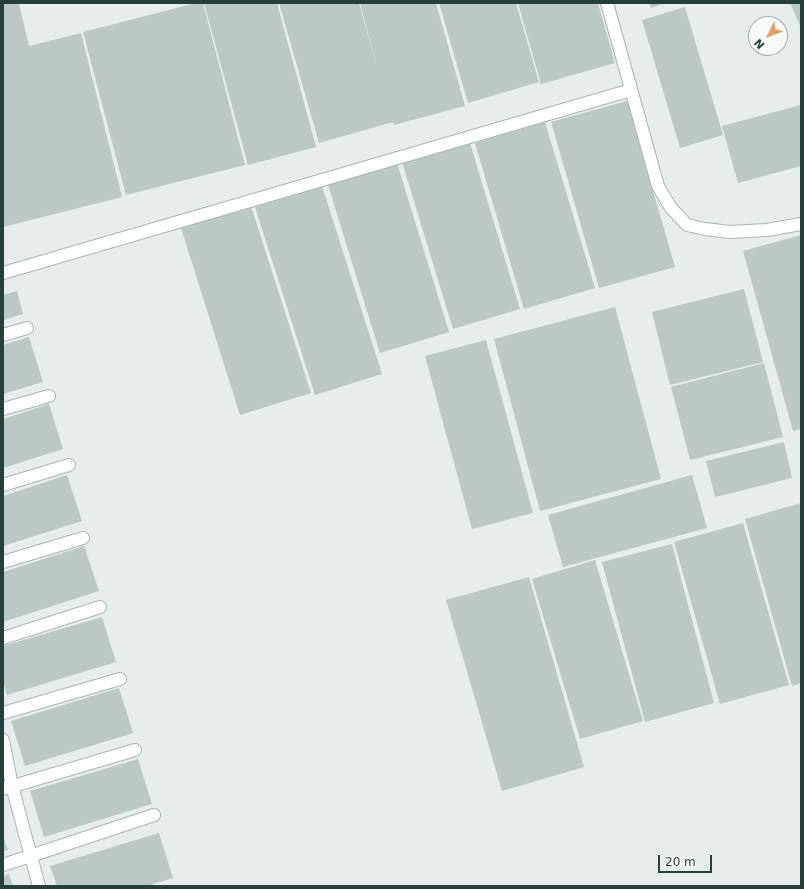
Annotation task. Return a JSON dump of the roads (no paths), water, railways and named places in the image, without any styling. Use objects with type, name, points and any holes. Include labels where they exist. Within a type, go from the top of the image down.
[{"type":"street","points":[[607,3],[658,186],[671,208],[687,225],[705,229],[730,232],[767,230],[801,224]]},
{"type":"street","points":[[3,273],[631,90]]},
{"type":"street","points":[[3,335],[27,328]]},
{"type":"street","points":[[3,410],[49,396]]},
{"type":"street","points":[[3,485],[68,465]]},
{"type":"street","points":[[3,562],[83,538]]},
{"type":"street","points":[[3,638],[100,607]]},
{"type":"street","points":[[3,713],[120,679]]},
{"type":"street","points":[[3,740],[8,787],[39,886]]},
{"type":"street","points":[[8,787],[135,750]]},
{"type":"street","points":[[3,865],[154,816]]}]
